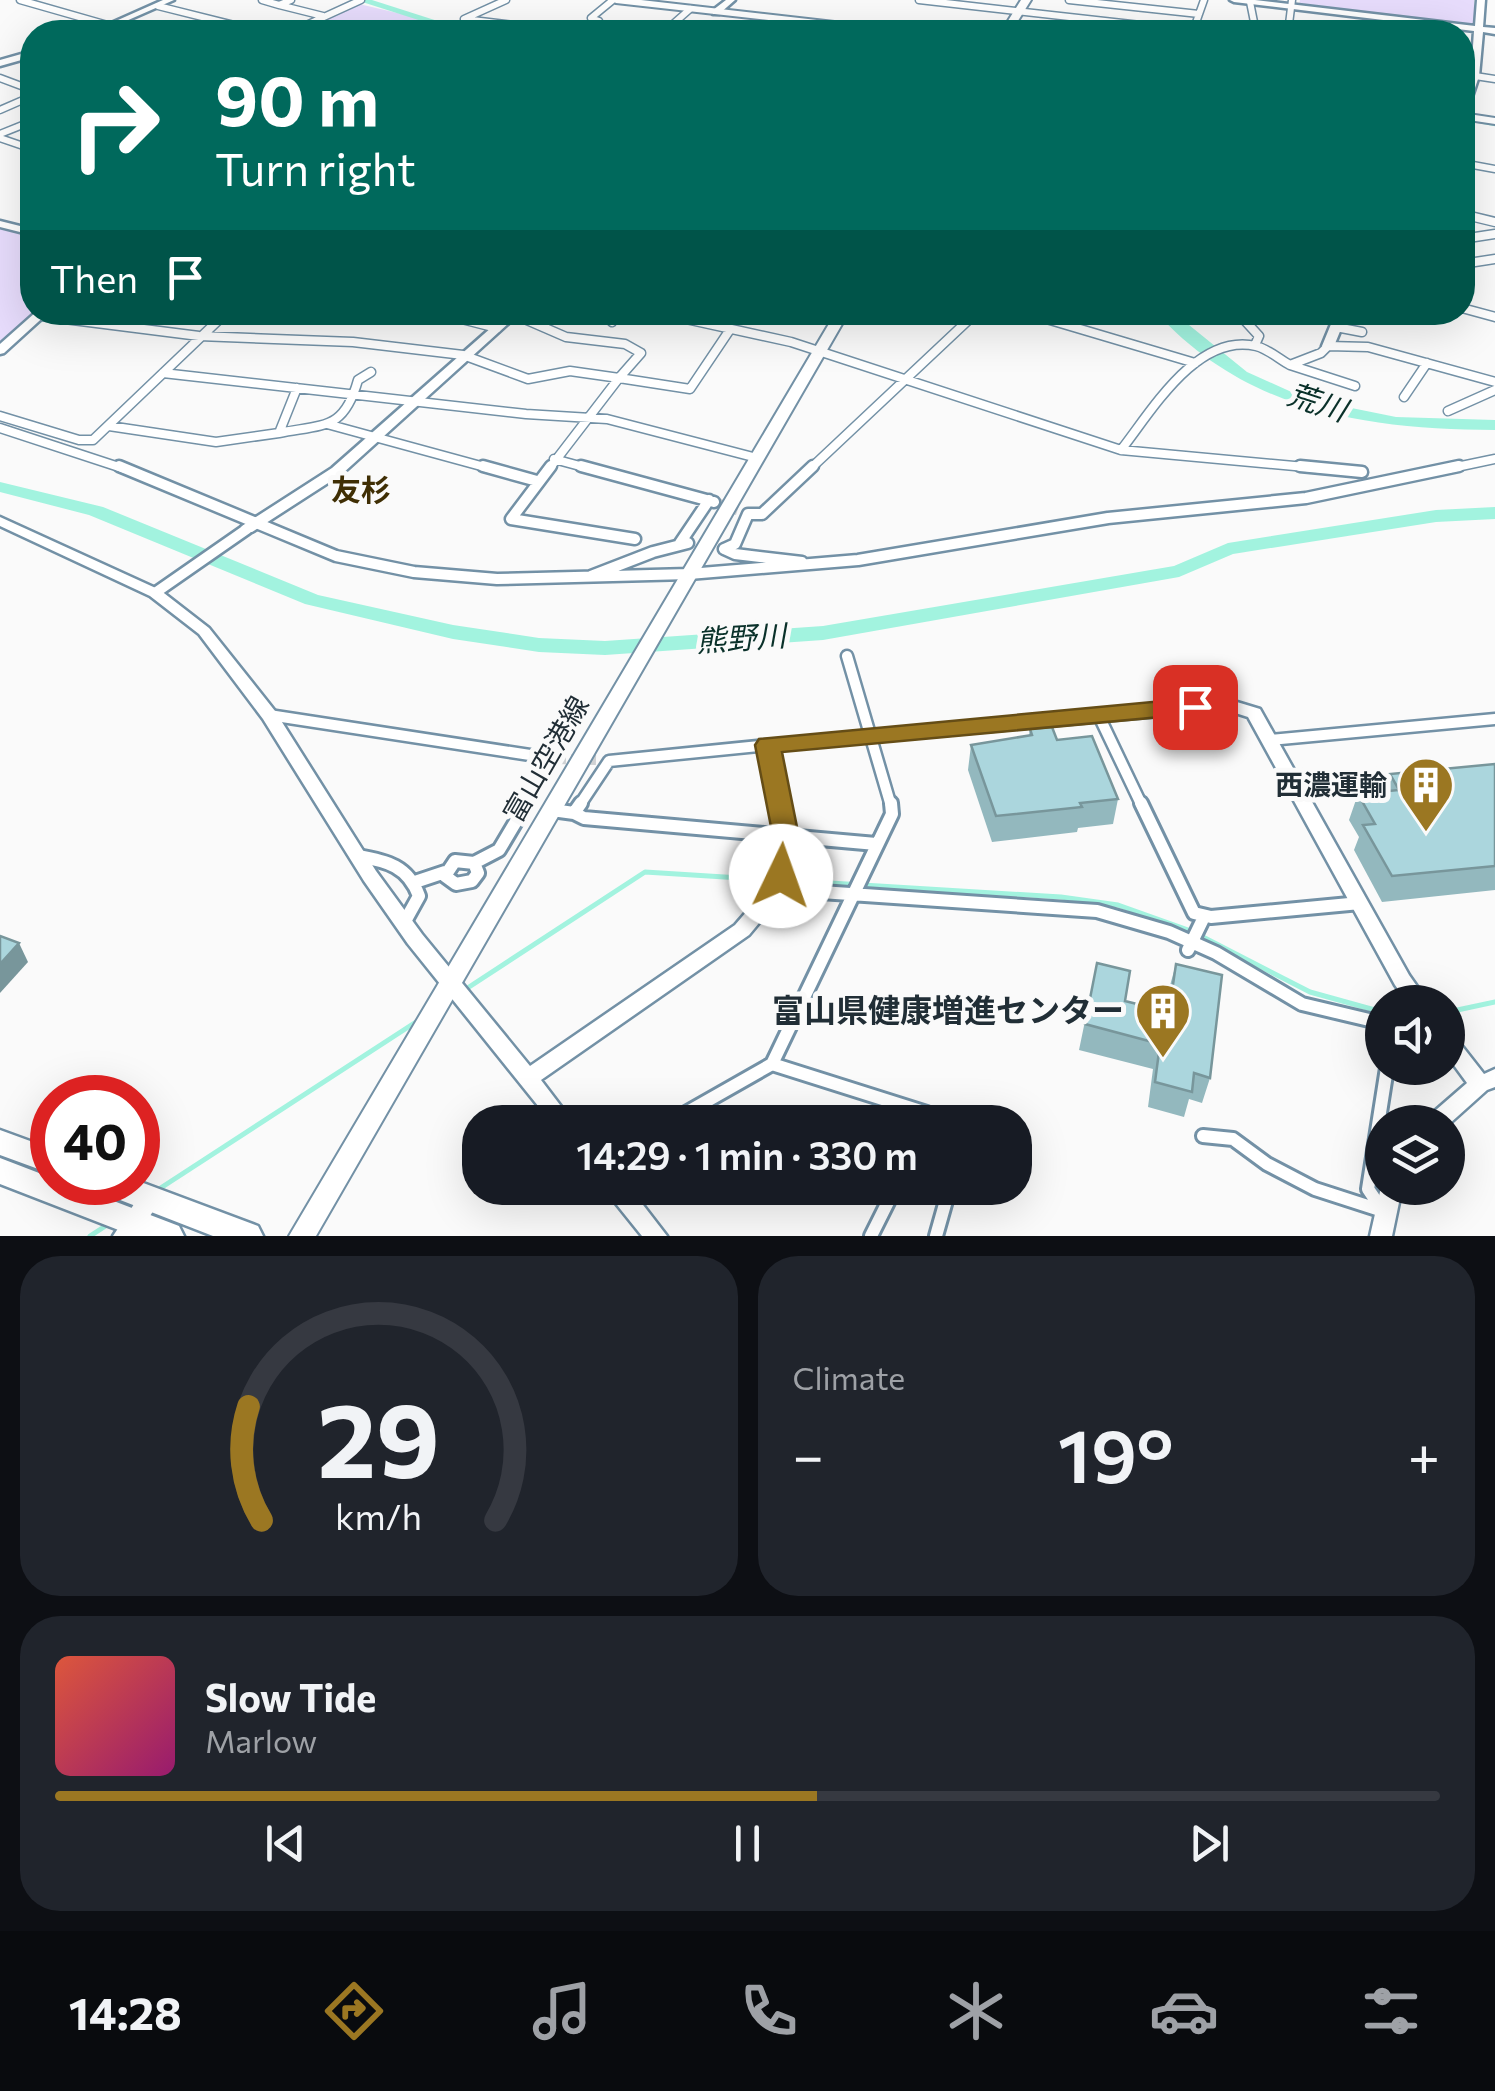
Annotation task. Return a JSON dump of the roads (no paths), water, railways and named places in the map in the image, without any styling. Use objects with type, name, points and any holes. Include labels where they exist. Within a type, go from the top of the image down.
[{"type":"highway","points":[[0,1142],[30,1154]]},
{"type":"highway","points":[[0,1171],[136,1219],[169,1236]]},
{"type":"highway","points":[[136,1219],[248,1236]]},
{"type":"main road","points":[[614,0],[783,20]]},
{"type":"main road","points":[[1014,20],[1026,0]]},
{"type":"main road","name":"富山空港線","points":[[302,1236],[449,984],[554,817],[628,678],[835,325]]},
{"type":"street","points":[[20,0],[90,20]]},
{"type":"street","points":[[125,20],[170,0]]},
{"type":"street","points":[[262,0],[324,17]]},
{"type":"street","points":[[279,4],[290,0]]},
{"type":"street","points":[[317,20],[361,0]]},
{"type":"street","points":[[472,20],[464,19],[506,0]]},
{"type":"street","points":[[596,20],[591,18],[614,0]]},
{"type":"street","points":[[716,12],[730,0]]},
{"type":"street","points":[[918,0],[1096,20]]},
{"type":"street","points":[[1069,0],[1152,4],[1199,14]]},
{"type":"street","points":[[1197,20],[1204,0]]},
{"type":"street","points":[[1234,0],[1291,3],[1409,20]]},
{"type":"street","points":[[1480,0],[1475,76],[1495,78]]},
{"type":"street","points":[[158,6],[214,20]]},
{"type":"street","points":[[678,20],[690,9]]},
{"type":"street","points":[[1475,29],[1495,31]]},
{"type":"street","points":[[1491,316],[1495,302]]},
{"type":"street","points":[[0,350],[29,325]]},
{"type":"street","points":[[121,325],[200,336],[353,342],[463,355],[528,378],[570,371],[682,390],[690,388],[729,331]]},
{"type":"street","points":[[0,416],[78,440],[93,440],[212,325]]},
{"type":"street","points":[[485,325],[497,328]]},
{"type":"street","points":[[161,589],[336,471],[500,325]]},
{"type":"street","points":[[540,325],[566,337],[625,344],[640,350],[511,518],[635,539]]},
{"type":"street","points":[[705,325],[820,351],[1121,450],[1362,472]]},
{"type":"street","points":[[814,564],[724,549],[735,544],[748,514],[762,514],[963,325]]},
{"type":"street","points":[[1070,325],[1198,361]]},
{"type":"street","points":[[1248,325],[1259,336],[1254,345]]},
{"type":"street","points":[[1290,365],[1321,353],[1336,327],[1362,332]]},
{"type":"street","points":[[1121,450],[1198,361],[1217,349],[1254,345],[1290,365],[1355,386]]},
{"type":"street","points":[[1328,346],[1368,347],[1495,382]]},
{"type":"street","points":[[1404,397],[1428,363]]},
{"type":"street","points":[[109,426],[216,442],[328,424],[336,422],[350,408],[358,380],[371,372]]},
{"type":"street","points":[[163,373],[608,419],[757,458]]},
{"type":"street","points":[[279,433],[297,388]]},
{"type":"street","points":[[1448,411],[1495,390]]},
{"type":"street","points":[[328,424],[537,481]]},
{"type":"street","points":[[0,428],[92,455],[252,526],[336,556],[414,572],[497,580],[688,577],[814,564],[1108,518],[1306,498],[1495,459]]},
{"type":"street","points":[[554,459],[712,501],[684,543],[583,580]]},
{"type":"street","points":[[0,520],[161,589],[204,631],[269,716],[404,924],[549,1105]]},
{"type":"street","points":[[700,1105],[772,1064],[892,814],[847,656]]},
{"type":"street","points":[[554,817],[605,760],[1227,704],[1254,713],[1408,985]]},
{"type":"street","points":[[269,716],[555,759],[499,850],[474,862],[460,860],[445,872],[416,882]]},
{"type":"street","points":[[1099,716],[1194,912],[1204,917],[1360,903]]},
{"type":"street","points":[[1270,740],[1495,719]]},
{"type":"street","points":[[527,1079],[742,930],[777,889],[786,837],[768,745]]},
{"type":"street","points":[[514,825],[554,817],[584,818],[876,844]]},
{"type":"street","points":[[358,856],[398,863],[416,882],[420,896],[404,924]]},
{"type":"street","points":[[445,872],[451,883],[467,883],[478,873],[474,862]]},
{"type":"street","points":[[777,889],[1097,911],[1135,920],[1302,1004],[1365,1019]]},
{"type":"street","points":[[1190,946],[1204,917]]},
{"type":"street","points":[[1458,1105],[1488,1081],[1465,1059]]},
{"type":"street","points":[[772,1064],[899,1105]]},
{"type":"street","points":[[1383,1211],[1368,1189],[1384,1085]]},
{"type":"street","points":[[1203,1136],[1234,1140],[1267,1164],[1315,1188],[1383,1211]]},
{"type":"street","points":[[631,1205],[656,1236]]},
{"type":"street","points":[[871,1236],[886,1205]]},
{"type":"street","points":[[936,1236],[945,1205]]},
{"type":"street","points":[[1381,1236],[1385,1205]]},
{"type":"waterway","name":"荒川","points":[[361,0],[427,20]]},
{"type":"waterway","points":[[1475,121],[1495,125]]},
{"type":"waterway","points":[[0,355],[36,325]]},
{"type":"waterway","name":"荒川","points":[[1178,325],[1241,375],[1301,402],[1396,422],[1495,425]]},
{"type":"waterway","name":"熊野川","points":[[0,487],[96,511],[312,600],[453,632],[539,645],[605,648],[823,633],[1179,571],[1228,549],[1436,516],[1495,513]]},
{"type":"waterway","points":[[466,989],[645,872],[771,880]]},
{"type":"waterway","points":[[781,880],[1061,897],[1118,905],[1191,931]]},
{"type":"waterway","points":[[1199,935],[1310,992],[1365,1007]]},
{"type":"waterway","points":[[1465,1008],[1495,1002]]},
{"type":"waterway","points":[[160,1188],[416,1022]]},
{"type":"waterway","points":[[90,1236],[107,1225]]},
{"type":"tunnel","points":[[714,502],[748,514]]},
{"type":"tunnel","points":[[556,759],[601,760]]},
{"type":"place","name":"西濃運輸","points":[[1426,834]]},
{"type":"place","name":"富山県健康増進センター","points":[[1163,1060]]},
{"type":"district","name":"友杉","points":[[361,491]]}]
